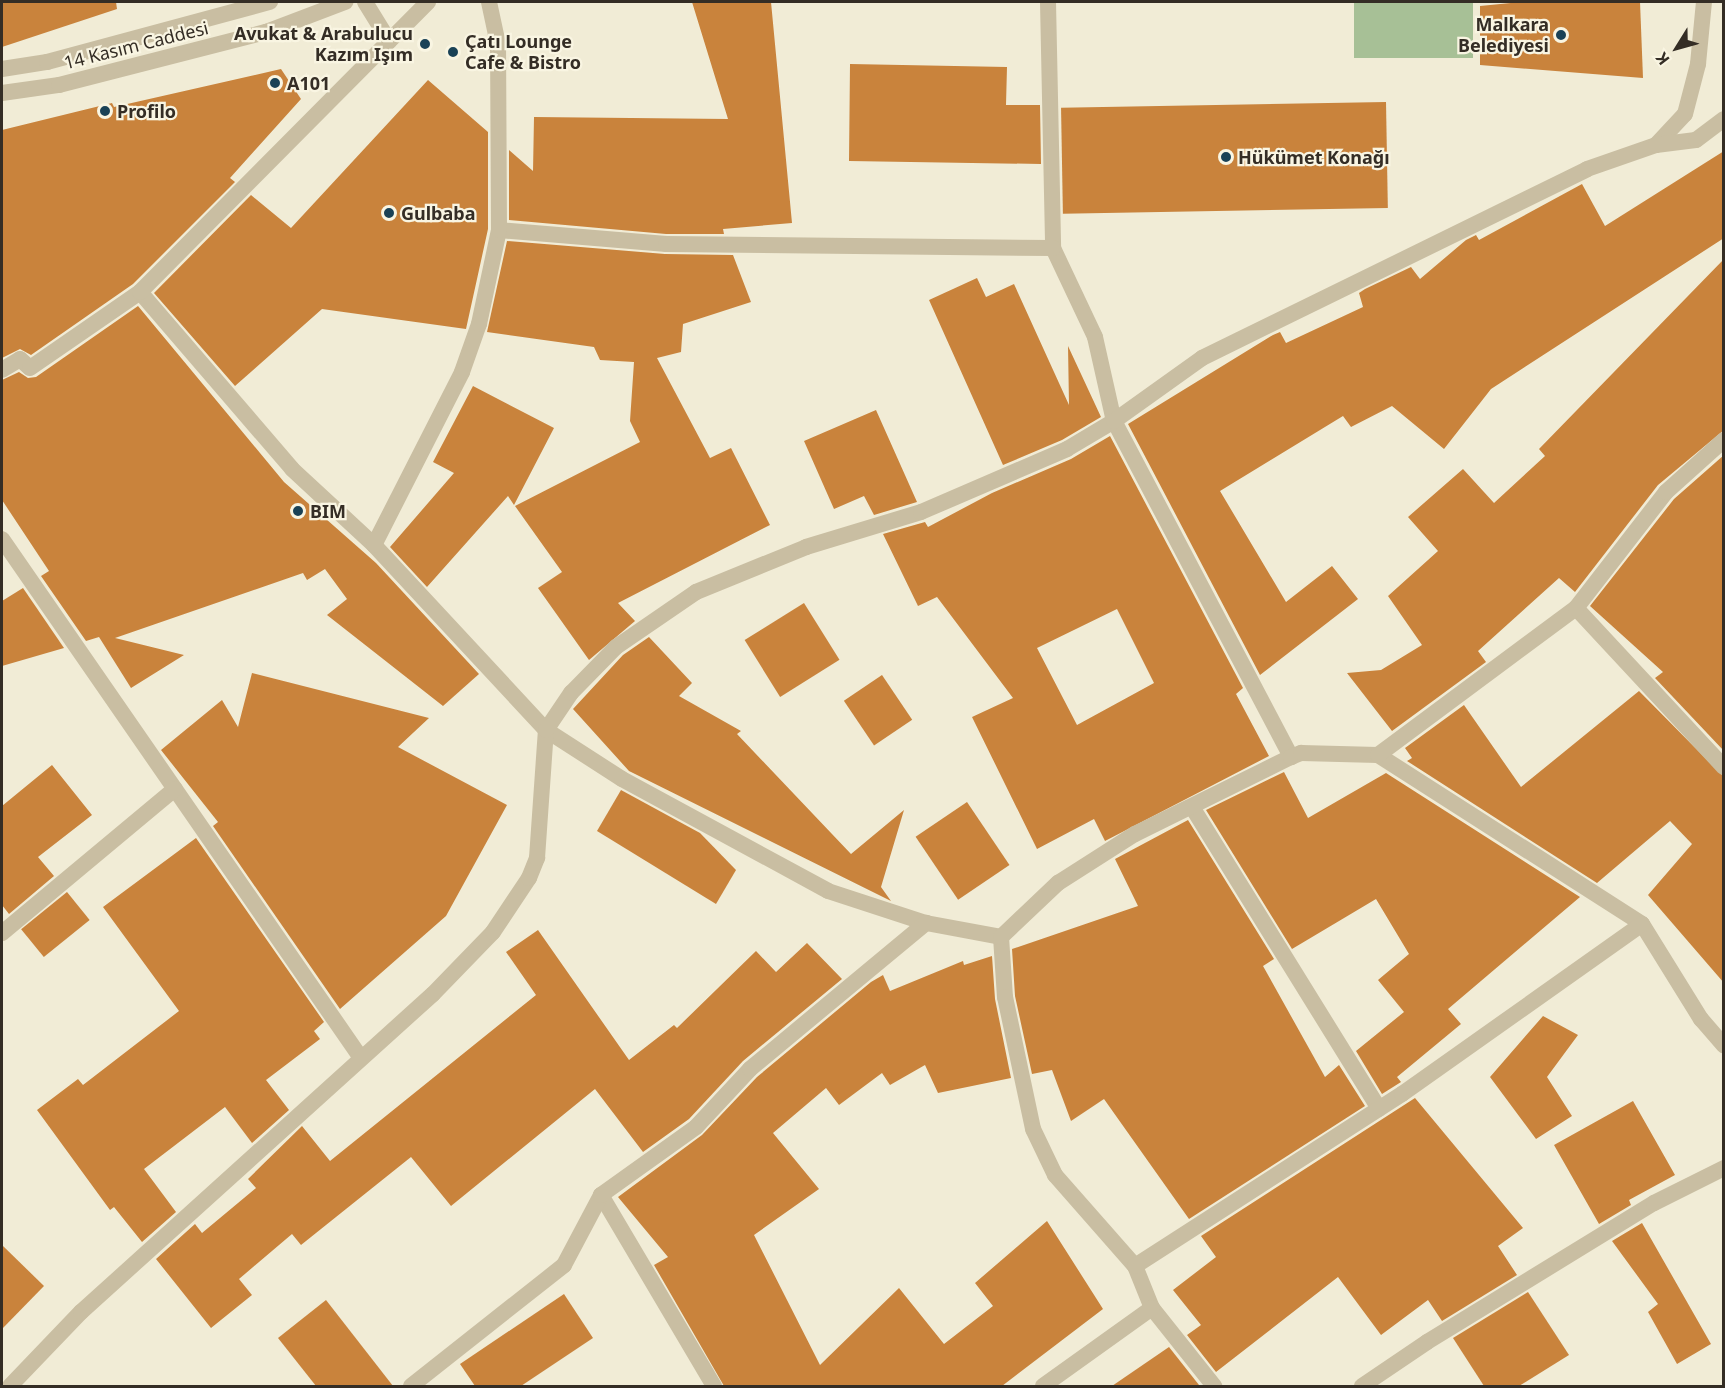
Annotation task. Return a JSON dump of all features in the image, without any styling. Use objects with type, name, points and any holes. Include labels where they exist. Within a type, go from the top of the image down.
[{"type":"street","points":[[2,69],[58,59],[270,2]]},
{"type":"street","name":"14 Kasım Caddesi","points":[[2,93],[59,85],[266,32],[345,2]]},
{"type":"street","points":[[365,2],[389,41]]},
{"type":"street","points":[[2,370],[20,359],[30,368],[140,292],[428,2]]},
{"type":"street","points":[[374,545],[462,372],[479,324],[499,230],[498,44],[489,2]]},
{"type":"street","points":[[1048,2],[1053,248],[1095,337],[1114,421],[1291,757]]},
{"type":"street","points":[[1656,145],[1685,114],[1698,64],[1704,2]]},
{"type":"street","points":[[10,1386],[81,1312],[361,1058],[493,932],[529,878],[537,858],[541,832],[546,730],[571,693],[616,647],[696,592],[806,547],[921,512],[1067,449],[1114,421],[1202,358],[1587,169],[1656,145],[1696,140],[1724,119]]},
{"type":"street","points":[[499,230],[666,244],[1053,248]]},
{"type":"street","points":[[140,292],[292,469],[374,545],[546,730],[622,779],[828,891],[926,923],[1001,937]]},
{"type":"street","points":[[1378,755],[1576,608],[1666,492],[1724,440]]},
{"type":"street","points":[[2,539],[361,1058]]},
{"type":"street","points":[[1576,608],[1724,767]]},
{"type":"street","points":[[1001,937],[1058,883],[1135,834],[1291,757],[1301,753],[1378,755],[1642,924],[1701,1019],[1724,1045]]},
{"type":"street","points":[[2,933],[175,789]]},
{"type":"street","points":[[1192,807],[1379,1109]]},
{"type":"street","points":[[411,1386],[564,1265],[601,1195],[696,1126],[766,1055],[926,923]]},
{"type":"street","points":[[1135,1266],[1379,1109],[1642,924]]},
{"type":"street","points":[[1001,937],[1005,997],[1033,1129],[1054,1175],[1135,1266],[1152,1308],[1214,1386]]},
{"type":"street","points":[[1362,1386],[1427,1341],[1654,1203],[1724,1168]]},
{"type":"street","points":[[601,1195],[714,1386]]},
{"type":"street","points":[[1043,1386],[1152,1308]]},
{"type":"green space","points":[[1354,2],[1473,2],[1473,58],[1354,58]]},
{"type":"building","points":[[2,2],[116,2],[117,9],[2,47]]},
{"type":"building","points":[[692,2],[771,2],[792,223],[723,229],[724,234],[666,234],[509,220],[509,150],[533,171],[534,117],[728,119]]},
{"type":"building","name":"Malkara Belediyesi","points":[[1521,2],[1640,2],[1643,78],[1480,65],[1480,6]]},
{"type":"building","points":[[850,64],[1007,67],[1006,105],[1040,105],[1041,164],[849,161]]},
{"type":"building","points":[[281,69],[301,99],[230,178],[235,182],[133,284],[31,355],[20,349],[2,358],[2,130],[112,103],[114,107]]},
{"type":"building","points":[[428,80],[488,132],[488,229],[466,329],[322,309],[235,386],[154,293],[251,195],[291,228]]},
{"type":"building","name":"Hükümet Konağı","points":[[1386,102],[1388,208],[1063,214],[1061,108]]},
{"type":"building","points":[[1724,151],[1724,238],[1491,389],[1444,449],[1392,406],[1351,427],[1343,416],[1220,491],[1286,602],[1332,566],[1358,599],[1260,675],[1128,424],[1273,335],[1280,332],[1286,343],[1363,307],[1359,293],[1365,289],[1411,267],[1420,279],[1466,240],[1476,235],[1479,240],[1582,184],[1605,226]]},
{"type":"building","points":[[507,241],[665,254],[733,255],[751,302],[683,324],[681,352],[657,358],[710,458],[731,448],[770,525],[618,603],[635,621],[589,660],[538,588],[562,572],[515,506],[640,442],[630,421],[634,362],[600,360],[594,347],[487,332]]},
{"type":"building","points":[[1724,259],[1724,430],[1658,485],[1575,592],[1559,578],[1478,651],[1486,662],[1392,731],[1347,673],[1381,670],[1422,645],[1388,596],[1438,551],[1408,517],[1463,469],[1494,503],[1545,456],[1539,449]]},
{"type":"building","points":[[977,278],[986,297],[1014,284],[1069,405],[1068,346],[1101,417],[1062,440],[1003,465],[929,300]]},
{"type":"building","points":[[138,306],[284,482],[376,563],[479,674],[443,706],[327,615],[347,599],[325,569],[307,580],[303,573],[115,638],[184,655],[131,688],[99,637],[86,641],[41,576],[49,571],[2,500],[2,380],[19,372],[28,378],[36,377]]},
{"type":"building","points":[[473,386],[554,428],[514,505],[508,496],[427,587],[390,547],[454,473],[433,462]]},
{"type":"building","points":[[876,410],[917,502],[874,515],[864,496],[834,509],[804,441]]},
{"type":"building","points":[[1110,436],[1243,688],[1236,694],[1269,756],[1105,841],[1094,819],[1037,849],[972,717],[1013,698],[937,597],[918,606],[883,534],[925,522],[928,527],[992,493],[1071,459]],"holes":[[[1117,609],[1154,683],[1077,725],[1037,648]]]},
{"type":"building","points":[[1724,455],[1724,751],[1655,678],[1663,672],[1590,606],[1674,499]]},
{"type":"building","points":[[23,588],[64,648],[2,666],[2,601]]},
{"type":"building","points":[[804,603],[840,660],[780,697],[745,640]]},
{"type":"building","points":[[649,637],[692,683],[679,696],[741,731],[737,734],[851,854],[904,810],[881,887],[891,901],[629,771],[573,709],[623,655]]},
{"type":"building","points":[[252,673],[429,718],[398,747],[507,805],[446,916],[340,1009],[213,826],[218,822],[161,750],[222,700],[238,727]]},
{"type":"building","points":[[882,675],[912,720],[874,745],[844,701]]},
{"type":"building","points":[[1639,691],[1724,777],[1724,983],[1648,895],[1692,844],[1670,821],[1597,883],[1407,761],[1412,758],[1405,748],[1464,705],[1521,787]]},
{"type":"building","points":[[52,765],[92,815],[38,857],[54,876],[9,914],[2,905],[2,806]]},
{"type":"building","points":[[1284,772],[1308,818],[1386,773],[1580,897],[1448,1009],[1461,1024],[1397,1077],[1401,1082],[1382,1094],[1356,1051],[1404,1012],[1378,980],[1409,954],[1376,899],[1292,949],[1206,810]]},
{"type":"building","points":[[621,790],[700,833],[736,870],[716,904],[597,831]]},
{"type":"building","points":[[967,802],[1009,865],[958,900],[916,837]]},
{"type":"building","points":[[1188,820],[1274,959],[1263,966],[1325,1077],[1339,1065],[1365,1106],[1189,1219],[1104,1099],[1071,1121],[1052,1070],[1032,1074],[1015,996],[1012,949],[1138,906],[1115,859]]},
{"type":"building","points":[[196,838],[324,1022],[314,1031],[320,1039],[266,1080],[289,1110],[252,1143],[225,1107],[144,1169],[176,1212],[142,1242],[114,1207],[110,1210],[37,1110],[78,1079],[83,1085],[179,1011],[103,907]]},
{"type":"building","points":[[67,892],[90,920],[44,957],[21,929]]},
{"type":"building","points":[[538,930],[629,1060],[674,1025],[677,1028],[756,951],[776,972],[807,943],[842,979],[743,1061],[689,1119],[643,1152],[595,1089],[451,1206],[411,1157],[301,1245],[292,1234],[239,1279],[252,1295],[211,1328],[156,1259],[195,1224],[202,1233],[256,1188],[248,1179],[302,1126],[330,1161],[536,995],[506,952]]},
{"type":"building","points":[[992,956],[995,999],[1011,1078],[938,1093],[925,1065],[890,1085],[882,1073],[839,1105],[826,1088],[773,1133],[819,1189],[754,1235],[820,1365],[899,1288],[944,1344],[993,1306],[975,1283],[1047,1221],[1103,1309],[1002,1386],[724,1386],[654,1265],[668,1257],[618,1197],[702,1135],[757,1077],[871,982],[883,975],[890,991],[963,961],[964,965]]},
{"type":"building","points":[[1543,1016],[1578,1035],[1547,1077],[1572,1116],[1536,1139],[1490,1077]]},
{"type":"building","points":[[1415,1098],[1523,1228],[1498,1246],[1517,1275],[1442,1321],[1428,1300],[1381,1335],[1338,1277],[1216,1372],[1187,1335],[1201,1325],[1173,1290],[1216,1257],[1201,1236]]},
{"type":"building","points":[[1633,1101],[1675,1175],[1629,1200],[1631,1205],[1599,1224],[1554,1145]]},
{"type":"building","points":[[1642,1223],[1711,1344],[1677,1364],[1648,1312],[1658,1304],[1612,1241]]},
{"type":"building","points":[[2,1245],[44,1286],[2,1329]]},
{"type":"building","points":[[1528,1292],[1569,1355],[1519,1386],[1484,1386],[1453,1338]]},
{"type":"building","points":[[564,1294],[593,1338],[521,1386],[475,1386],[460,1364]]},
{"type":"building","points":[[326,1300],[393,1386],[316,1386],[278,1338]]},
{"type":"building","points":[[1169,1347],[1199,1385],[1112,1386]]},
{"type":"place","name":"Malkara Belediyesi","points":[[1561,35]]},
{"type":"place","name":"Avukat & Arabulucu Kazım Işım","points":[[425,44]]},
{"type":"place","name":"Çatı Lounge Cafe & Bistro","points":[[453,52]]},
{"type":"place","name":"A101","points":[[275,83]]},
{"type":"place","name":"Profilo","points":[[105,111]]},
{"type":"place","name":"Hükümet Konağı","points":[[1226,157]]},
{"type":"place","name":"Gulbaba","points":[[389,213]]},
{"type":"place","name":"BIM","points":[[298,511]]}]
